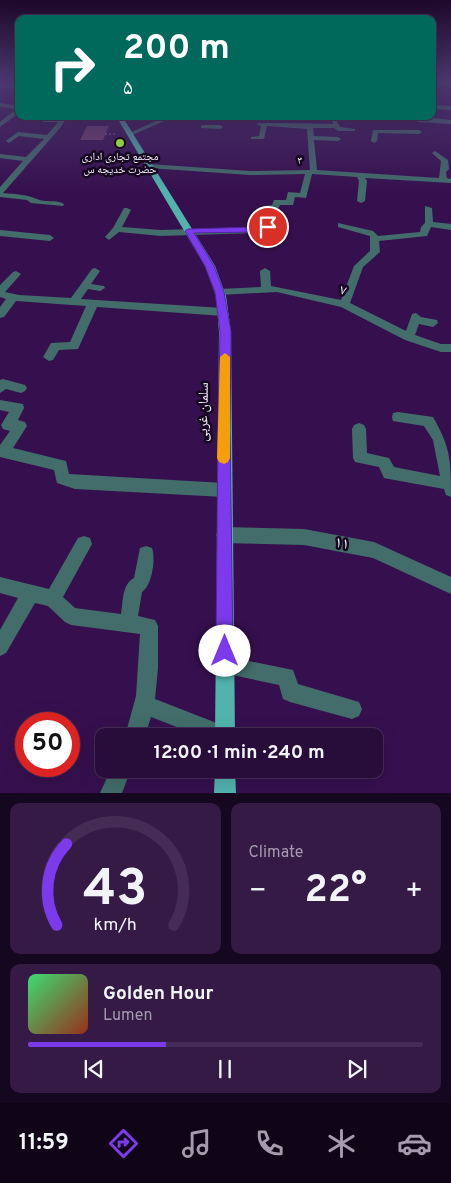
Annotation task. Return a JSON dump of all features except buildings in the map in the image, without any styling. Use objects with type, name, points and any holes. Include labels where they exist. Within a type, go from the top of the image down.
[{"type":"main road","name":"سلمان غربی","points":[[121,120],[210,266],[219,292],[223,312],[226,332],[224,490],[225,728]]},
{"type":"main road","points":[[225,778],[225,793]]},
{"type":"street","points":[[0,126],[10,118]]},
{"type":"street","points":[[0,193],[62,120]]},
{"type":"street","points":[[130,134],[163,120]]},
{"type":"street","points":[[334,120],[338,129],[353,130]]},
{"type":"street","points":[[374,141],[375,131],[418,134],[419,120],[451,122]]},
{"type":"street","points":[[253,138],[262,138],[262,124],[310,127],[336,126]]},
{"type":"street","points":[[203,127],[220,127]]},
{"type":"street","points":[[116,229],[161,233],[255,230],[268,227],[267,208],[275,207],[277,202],[290,203],[291,194],[303,196],[311,172],[312,138],[310,127]]},
{"type":"street","points":[[9,141],[18,134],[48,137]]},
{"type":"street","points":[[312,138],[338,139]]},
{"type":"street","points":[[435,153],[444,160],[445,170],[442,171],[442,180]]},
{"type":"street","points":[[0,156],[28,159]]},
{"type":"street","name":"۳","points":[[149,166],[240,173],[311,172],[451,181]]},
{"type":"street","points":[[360,175],[363,180],[362,201]]},
{"type":"street","points":[[0,193],[32,198],[32,201],[60,204]]},
{"type":"street","points":[[375,239],[424,234],[425,228],[429,224],[428,208]]},
{"type":"street","points":[[109,237],[127,210]]},
{"type":"street","points":[[429,224],[451,227]]},
{"type":"street","points":[[341,225],[370,232],[374,235],[375,239],[375,252],[359,266],[344,304]]},
{"type":"street","points":[[0,233],[50,238]]},
{"type":"street","points":[[74,302],[95,271]]},
{"type":"street","points":[[265,271],[266,289]]},
{"type":"street","points":[[16,274],[0,292],[13,297],[223,312]]},
{"type":"street","points":[[85,286],[100,288]]},
{"type":"street","name":"۷","points":[[219,292],[277,289],[344,304],[409,337],[441,348],[451,348]]},
{"type":"street","points":[[154,307],[159,296]]},
{"type":"street","points":[[2,319],[13,297]]},
{"type":"street","points":[[49,358],[55,346],[74,346],[93,303]]},
{"type":"street","points":[[409,337],[416,319],[433,323]]},
{"type":"street","points":[[0,388],[4,384],[21,388]]},
{"type":"street","points":[[0,405],[18,408],[8,425],[20,426],[1,452],[61,465],[62,478],[75,482],[224,490]]},
{"type":"street","points":[[358,429],[360,458],[384,462],[389,473],[450,487],[445,438],[428,421],[398,417]]},
{"type":"street","name":"۱۱","points":[[224,535],[304,537],[374,550],[451,586]]},
{"type":"street","points":[[53,599],[84,544]]},
{"type":"street","points":[[128,624],[134,587],[142,583],[146,554]]},
{"type":"street","points":[[0,585],[53,599],[71,616],[149,626],[148,672],[138,728]]},
{"type":"street","points":[[0,647],[31,593]]},
{"type":"street","points":[[225,665],[286,677],[290,692],[352,709]]},
{"type":"street","points":[[143,704],[204,728]]},
{"type":"street","points":[[111,793],[117,778]]},
{"type":"slow traffic","points":[[224,458],[225,357]]},
{"type":"place","name":"مجتمع تجاری اداری حضرت خدیجه س","points":[[120,143]]},
{"type":"route","points":[[225,651],[224,428],[226,332],[221,296],[210,266],[188,231],[255,230],[268,227]]}]
